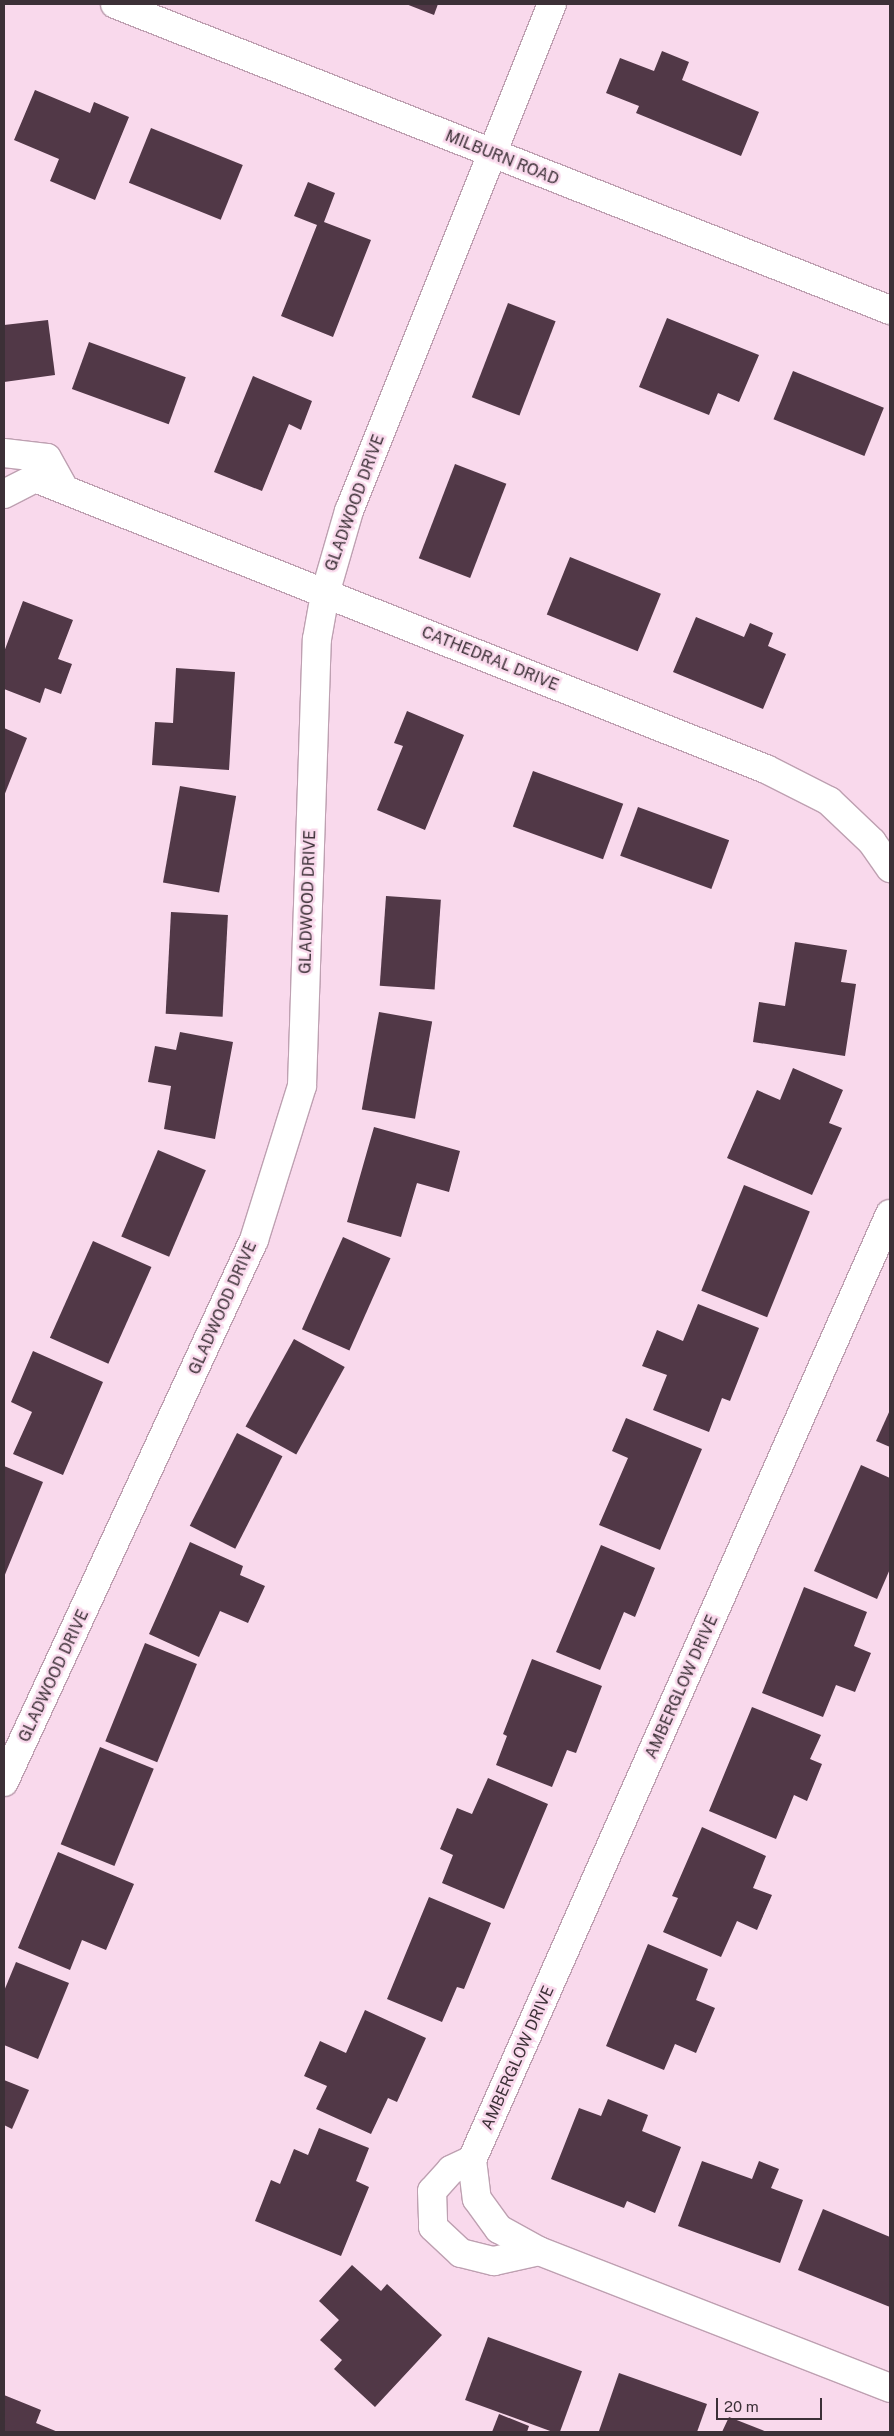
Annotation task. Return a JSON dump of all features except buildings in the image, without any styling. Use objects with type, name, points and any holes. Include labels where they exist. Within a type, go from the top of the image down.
[{"type":"street","name":"MILBURN ROAD","points":[[115,4],[890,310]]},
{"type":"street","name":"GLADWOOD DRIVE","points":[[4,1782],[254,1240],[302,1086],[317,639],[325,594],[349,511],[552,4]]},
{"type":"street","points":[[4,453],[47,458],[64,490]]},
{"type":"street","name":"CATHEDRAL DRIVE","points":[[4,494],[35,478],[802,785],[829,801],[872,842],[890,868]]},
{"type":"street","name":"AMBERGLOW DRIVE","points":[[890,1214],[472,2160],[476,2199],[498,2229],[539,2251],[890,2388]]},
{"type":"street","points":[[472,2160],[451,2170],[432,2191],[433,2227],[462,2253],[494,2261],[539,2251]]}]
